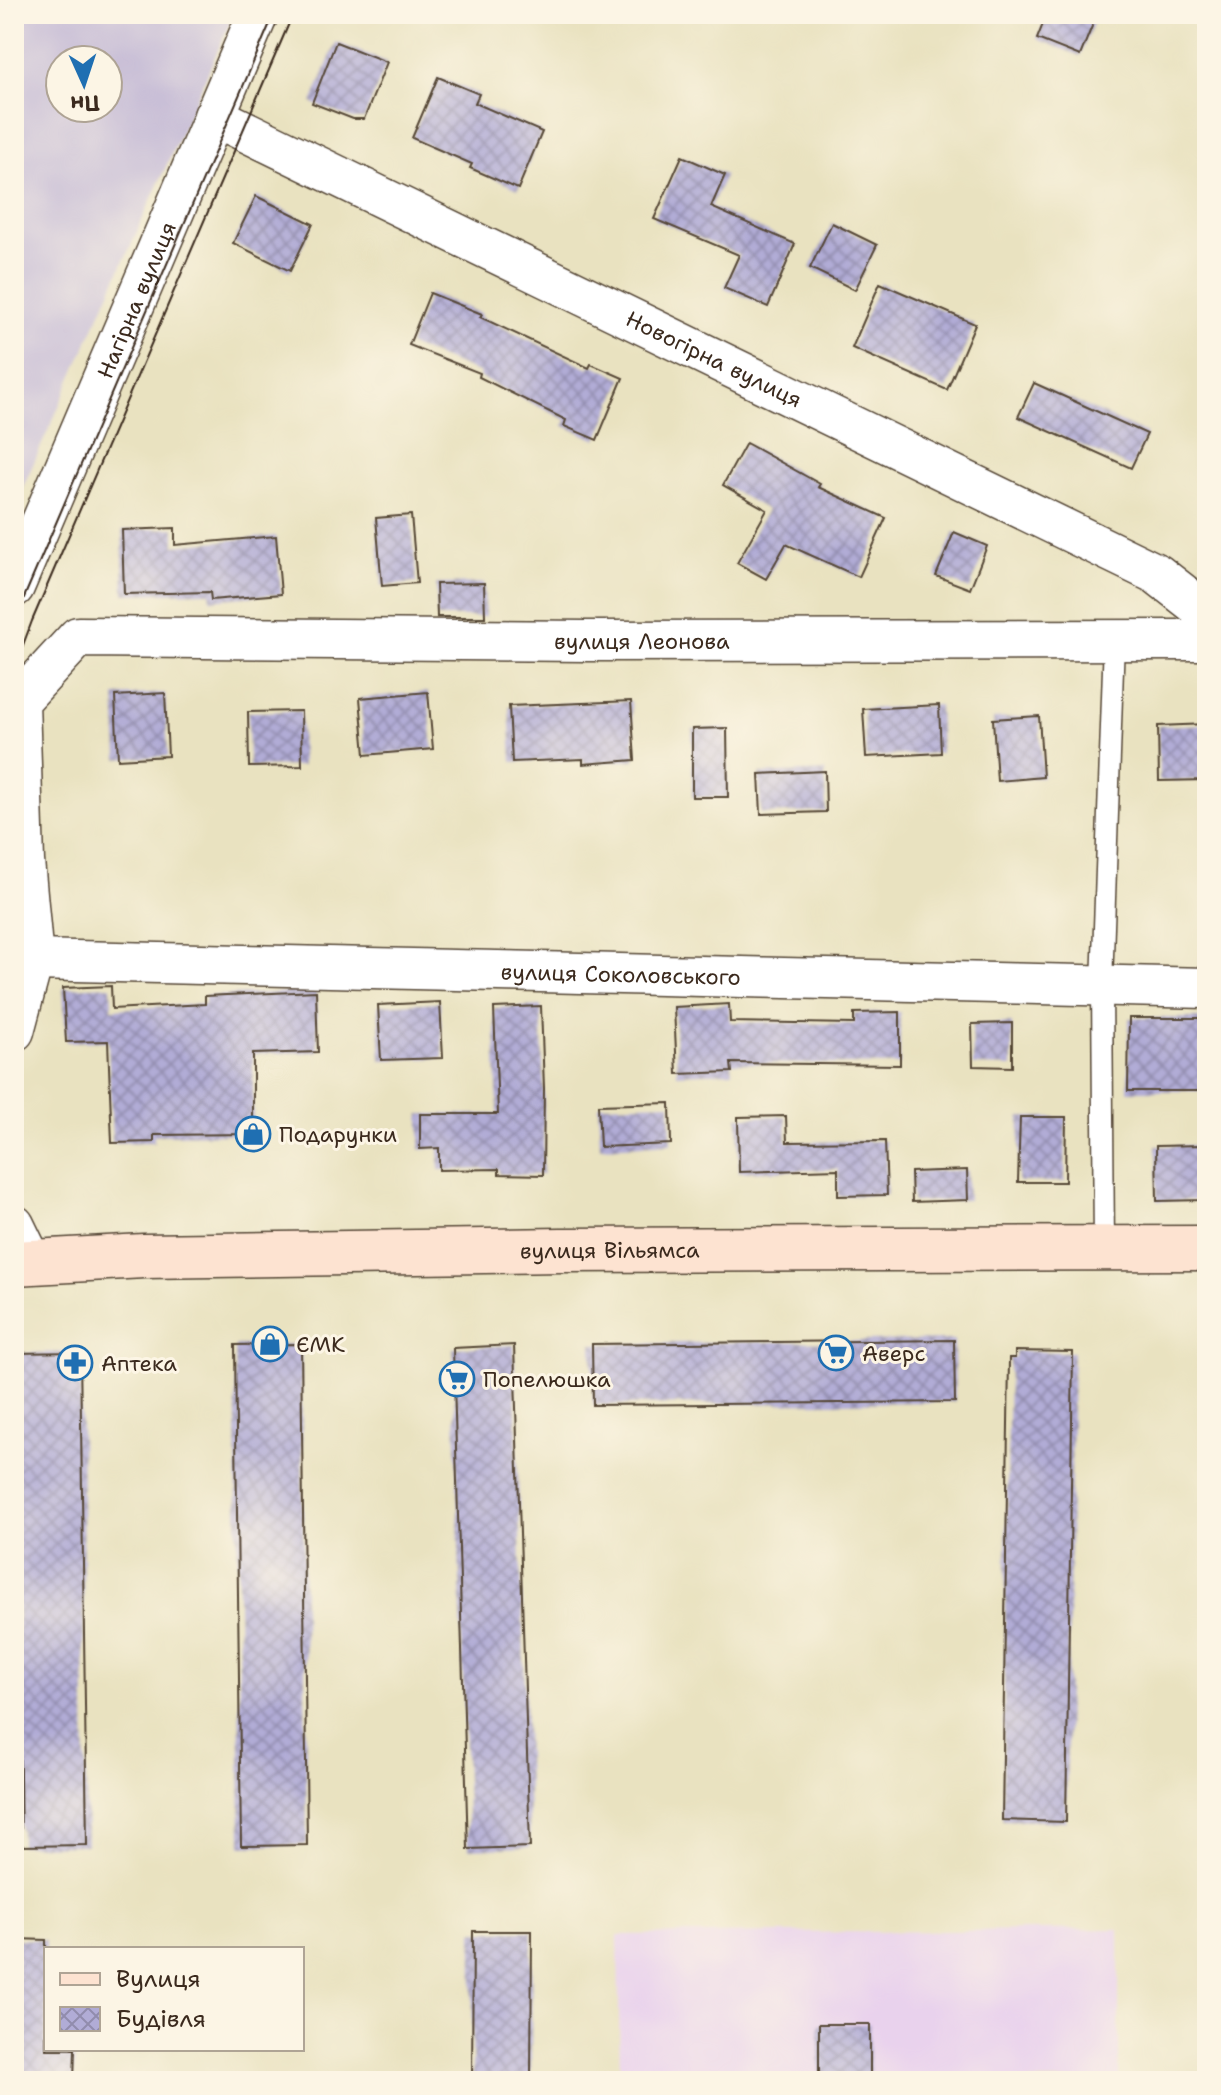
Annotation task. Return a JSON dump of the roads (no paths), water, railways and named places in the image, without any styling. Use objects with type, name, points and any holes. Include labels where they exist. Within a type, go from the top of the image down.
[{"type":"street","name":"Нагірна вулиця","points":[[14,587],[258,14]]},
{"type":"street","name":"Новогірна вулиця","points":[[214,116],[1157,574],[1207,613]]},
{"type":"street","name":"вулиця Леонова","points":[[33,960],[24,861],[19,701],[78,637],[587,641],[1207,640]]},
{"type":"street","name":"вулиця Соколовського","points":[[33,960],[1207,988]]},
{"type":"street","points":[[14,1031],[33,960]]},
{"type":"street","name":"вулиця Вільямса","points":[[20,1250],[144,1256],[561,1250],[1207,1248]]},
{"type":"lane","points":[[1104,1248],[1102,985],[1114,640]]},
{"type":"tram line","points":[[14,621],[274,14]]},
{"type":"tram line","points":[[14,669],[293,14]]},
{"type":"place","name":"Подарунки","points":[[253,1134]]},
{"type":"place","name":"ЄМК","points":[[270,1344]]},
{"type":"place","name":"Аверс","points":[[836,1353]]},
{"type":"place","name":"Аптека","points":[[75,1363]]},
{"type":"place","name":"Попелюшка","points":[[457,1379]]}]
